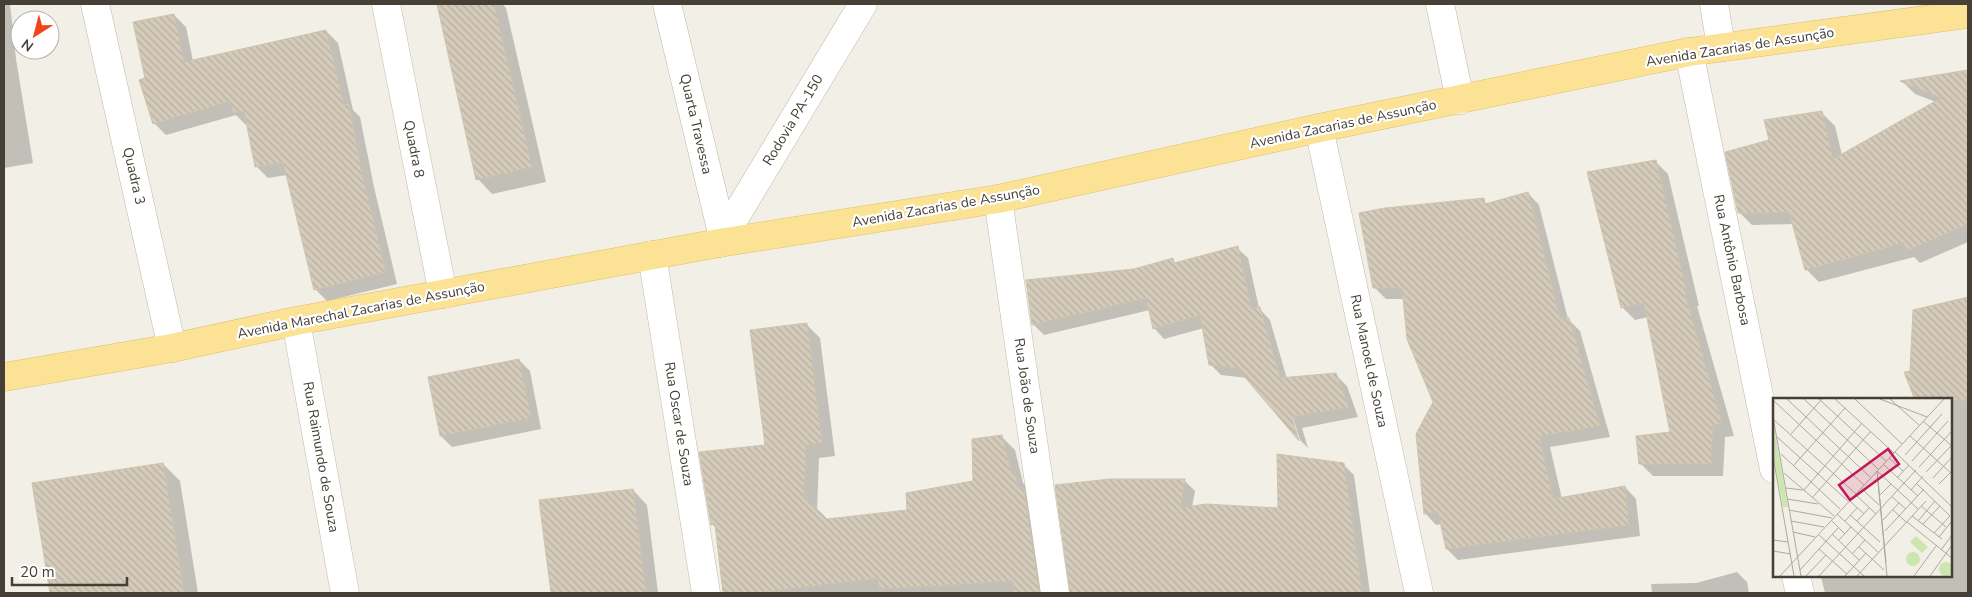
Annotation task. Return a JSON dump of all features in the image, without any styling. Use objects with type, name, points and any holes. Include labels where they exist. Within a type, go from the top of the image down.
[{"type":"main road","name":"Avenida Zacarias de Assunção","points":[[721,240],[998,199],[1319,128],[1690,52],[1968,14]]},
{"type":"main road","name":"Avenida Marechal Zacarias de Assunção","points":[[4,377],[172,348],[296,321],[652,255],[721,240]]},
{"type":"street","name":"Quadra 3","points":[[95,4],[172,348]]},
{"type":"street","name":"Quadra 8","points":[[386,4],[443,294]]},
{"type":"street","name":"Quarta Travessa","points":[[668,4],[721,240]]},
{"type":"street","name":"Rodovia PA-150","points":[[721,240],[863,4]]},
{"type":"street","points":[[1440,4],[1460,100]]},
{"type":"street","points":[[1714,4],[1721,47]]},
{"type":"street","name":"Rua Antônio Barbosa","points":[[1690,52],[1773,463]]},
{"type":"street","name":"Rua Manoel de Souza","points":[[1319,128],[1419,593]]},
{"type":"street","name":"Rua João de Souza","points":[[998,199],[1055,593]]},
{"type":"street","name":"Rua Oscar de Souza","points":[[652,255],[706,593]]},
{"type":"street","name":"Rua Raimundo de Souza","points":[[296,321],[345,593]]},
{"type":"street","points":[[1796,577],[1800,593]]},
{"type":"building","points":[[437,4],[494,4],[532,167],[476,180]]},
{"type":"building","points":[[174,14],[184,62],[326,30],[344,105],[349,104],[362,174],[386,272],[314,290],[283,162],[255,167],[244,111],[233,113],[230,101],[153,124],[139,80],[145,78],[133,22]]},
{"type":"building","points":[[1968,70],[1968,224],[1906,251],[1904,243],[1805,270],[1789,212],[1738,213],[1725,152],[1769,140],[1764,120],[1822,111],[1833,159],[1941,98],[1900,81]]},
{"type":"building","points":[[1656,160],[1687,293],[1685,294],[1722,424],[1713,424],[1711,464],[1639,464],[1636,436],[1670,432],[1644,303],[1621,308],[1587,172]]},
{"type":"building","points":[[1528,192],[1560,318],[1569,318],[1600,426],[1539,436],[1553,499],[1625,486],[1629,525],[1446,549],[1438,512],[1424,514],[1416,434],[1433,402],[1407,339],[1402,288],[1373,288],[1359,213],[1385,208],[1484,198],[1485,204]]},
{"type":"building","points":[[1238,246],[1251,308],[1260,307],[1280,378],[1336,373],[1349,407],[1292,417],[1299,441],[1237,368],[1209,365],[1200,315],[1153,329],[1146,298],[1032,325],[1026,280],[1134,269],[1173,258],[1174,263]]},
{"type":"building","points":[[1968,297],[1968,400],[1914,398],[1904,372],[1910,371],[1913,310]]},
{"type":"building","points":[[807,323],[822,443],[806,445],[804,496],[827,519],[907,510],[906,493],[973,481],[972,439],[1002,435],[1012,475],[1016,474],[1018,488],[1024,488],[1039,593],[1014,593],[1013,581],[879,589],[878,578],[755,593],[723,593],[715,524],[711,525],[699,452],[765,445],[750,330]]},
{"type":"building","points":[[519,359],[531,418],[440,436],[428,377]]},
{"type":"building","points":[[1277,454],[1344,463],[1362,593],[1070,593],[1055,485],[1110,479],[1185,479],[1180,508],[1206,504],[1278,508]]},
{"type":"building","points":[[163,463],[184,593],[50,593],[32,483]]},
{"type":"building","points":[[633,489],[646,593],[551,593],[539,500]]}]
